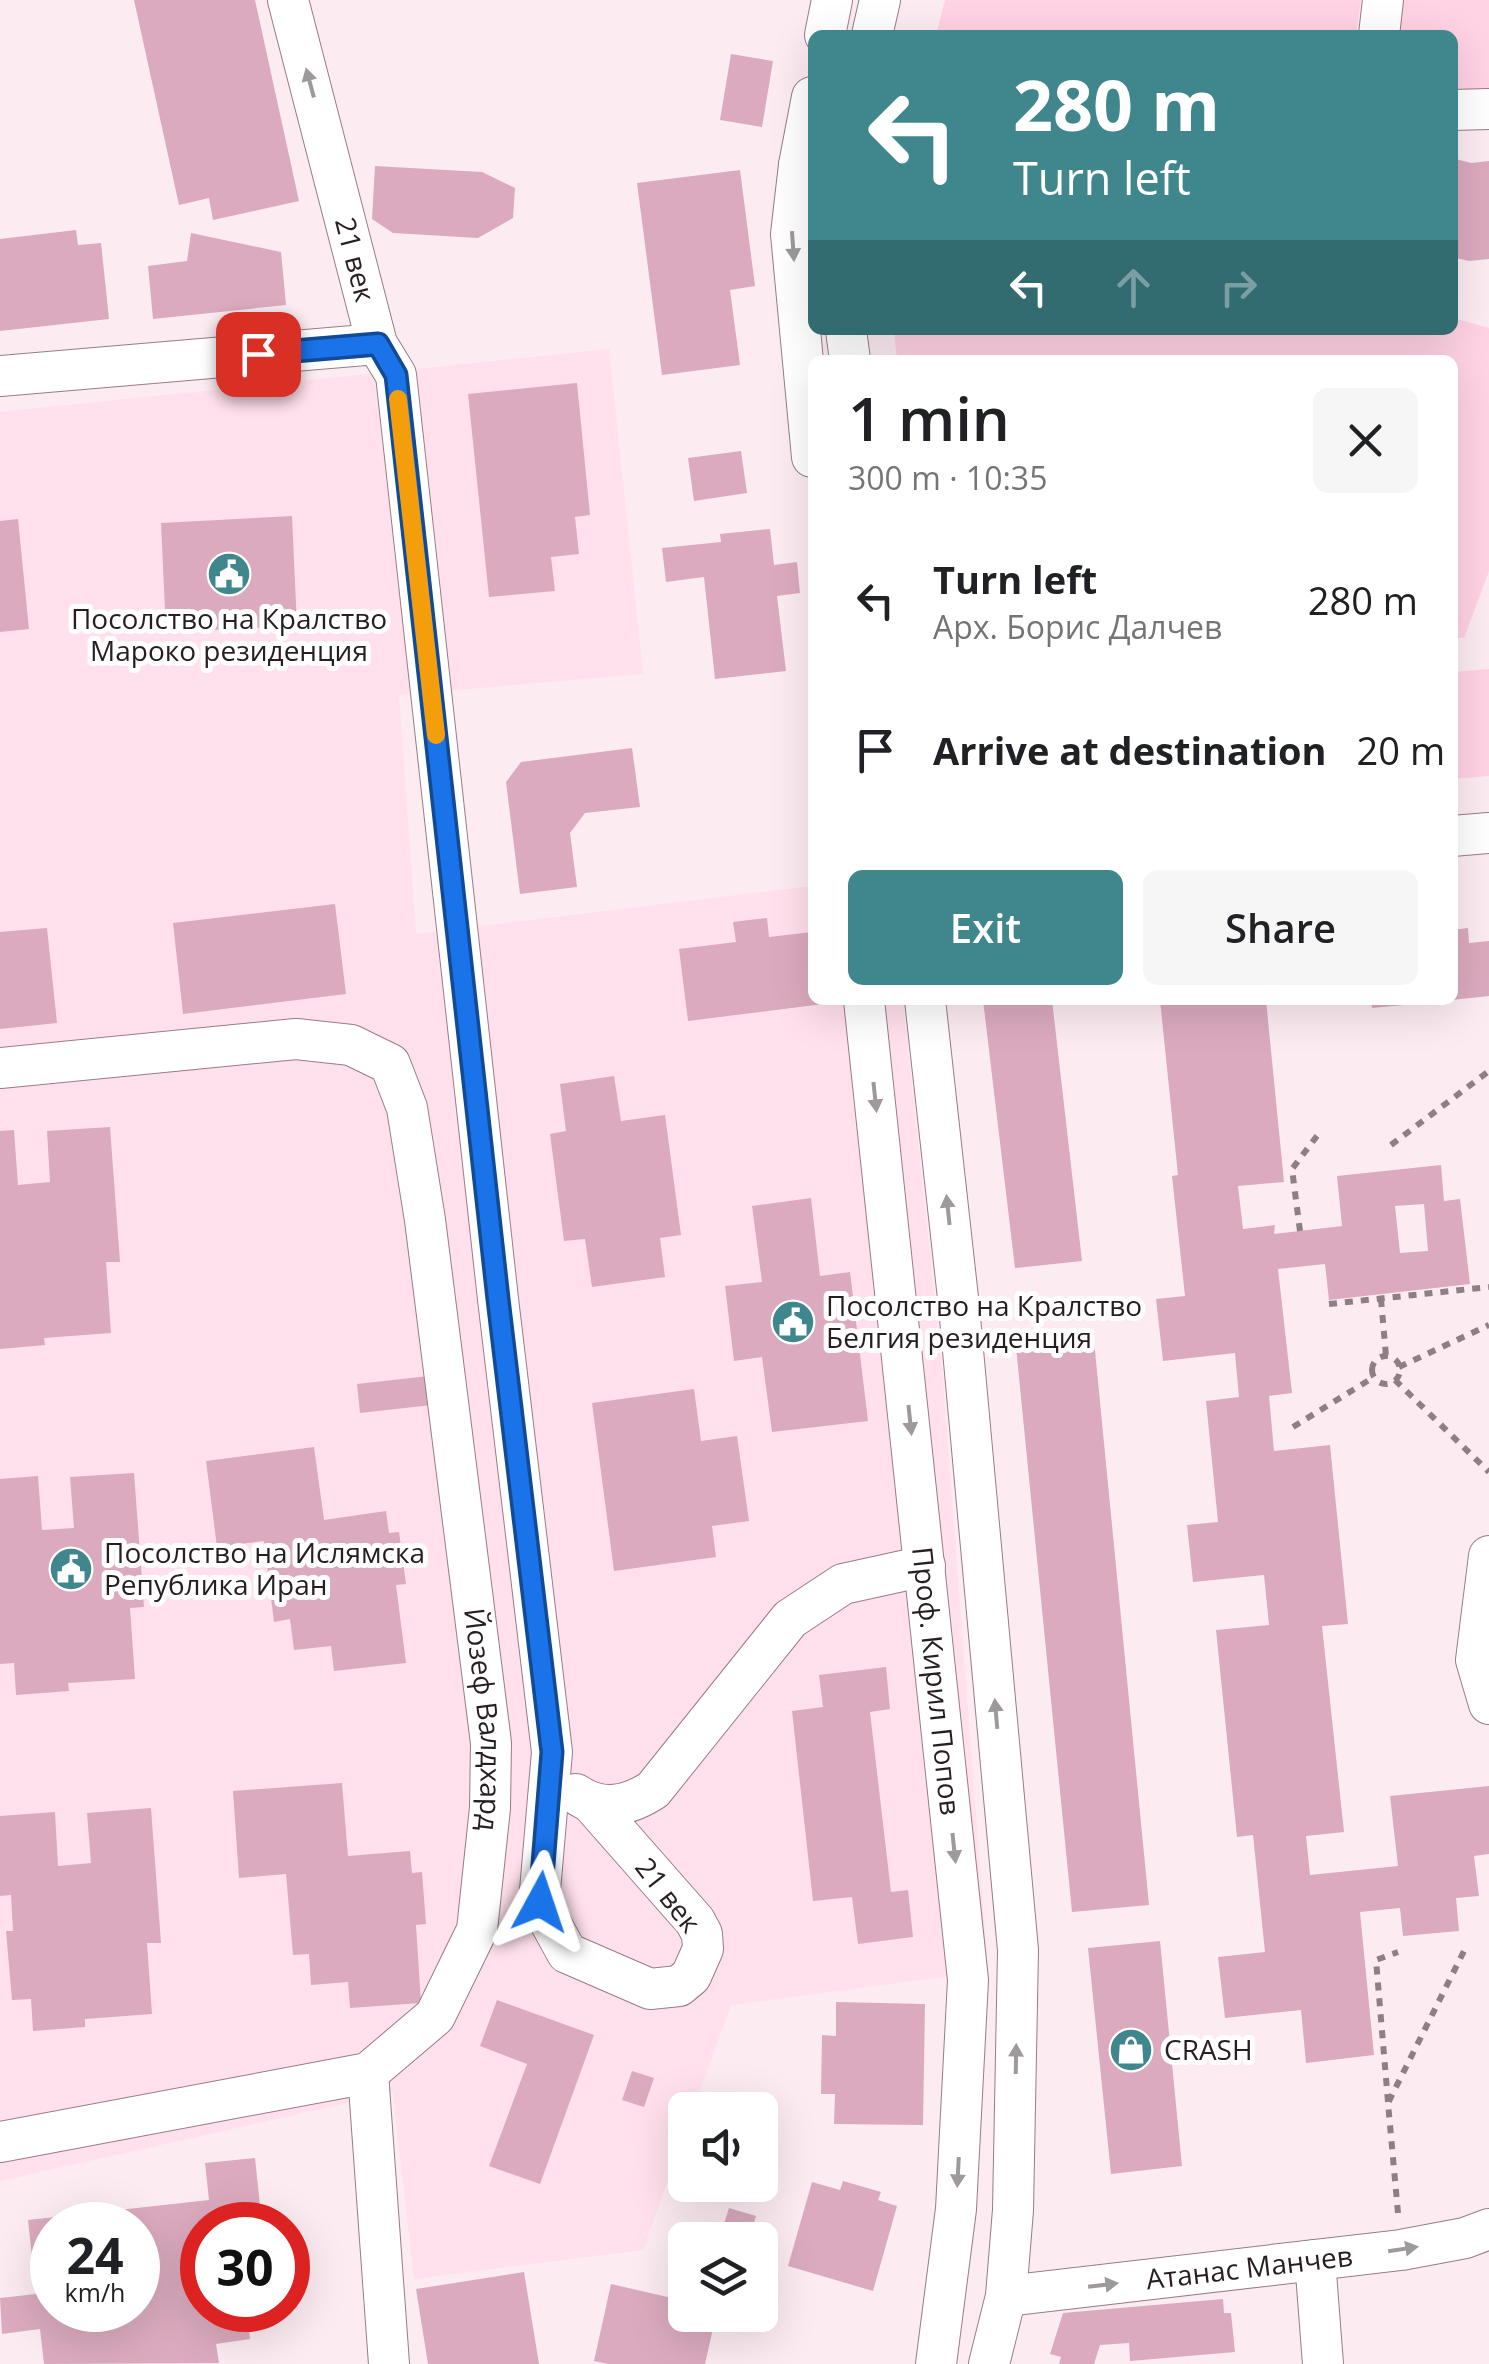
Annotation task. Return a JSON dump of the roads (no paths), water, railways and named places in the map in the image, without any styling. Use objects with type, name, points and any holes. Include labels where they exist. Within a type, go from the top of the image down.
[{"type":"street","name":"21 век","points":[[288,0],[378,344],[396,375],[552,1752],[540,1902],[567,1952],[650,1990],[679,1986],[691,1976],[703,1949],[702,1934],[695,1921],[593,1805]]},
{"type":"street","points":[[826,30],[832,0]]},
{"type":"street","points":[[873,30],[880,0]]},
{"type":"street","points":[[1380,30],[1384,0]]},
{"type":"street","points":[[1458,110],[1489,109]]},
{"type":"street","points":[[806,161],[791,234],[808,415]]},
{"type":"street","points":[[0,376],[378,344]]},
{"type":"street","points":[[1458,835],[1489,832]]},
{"type":"street","name":"Проф. Кирил Попов","points":[[865,1005],[968,1980],[956,2209],[936,2364]]},
{"type":"street","name":"Проф. Кирил Попов","points":[[926,1005],[959,1307],[1018,1950],[1013,2210],[1006,2296],[989,2364]]},
{"type":"street","name":"Йозеф Валдхард","points":[[0,1068],[296,1039],[351,1045],[390,1064],[407,1108],[425,1220],[491,1744],[490,1808],[476,1930],[436,2016],[368,2072],[0,2142]]},
{"type":"street","points":[[1489,1556],[1476,1660],[1489,1704]]},
{"type":"street","points":[[552,1752],[564,1781],[593,1805],[616,1806],[636,1800],[653,1790],[790,1619],[843,1584],[926,1566]]},
{"type":"street","points":[[368,2072],[389,2364]]},
{"type":"street","name":"Атанас Манчев","points":[[1006,2296],[1401,2250],[1464,2238],[1489,2228]]},
{"type":"street","points":[[1315,2260],[1323,2364]]},
{"type":"place","name":"Посолство на Кралство Мароко резиденция","points":[[229,574]]},
{"type":"place","name":"Посолство на Кралство Белгия резиденция","points":[[793,1322]]},
{"type":"place","name":"Посолство на Ислямска Република Иран","points":[[71,1569]]},
{"type":"place","name":"CRASH","points":[[1131,2050]]}]
